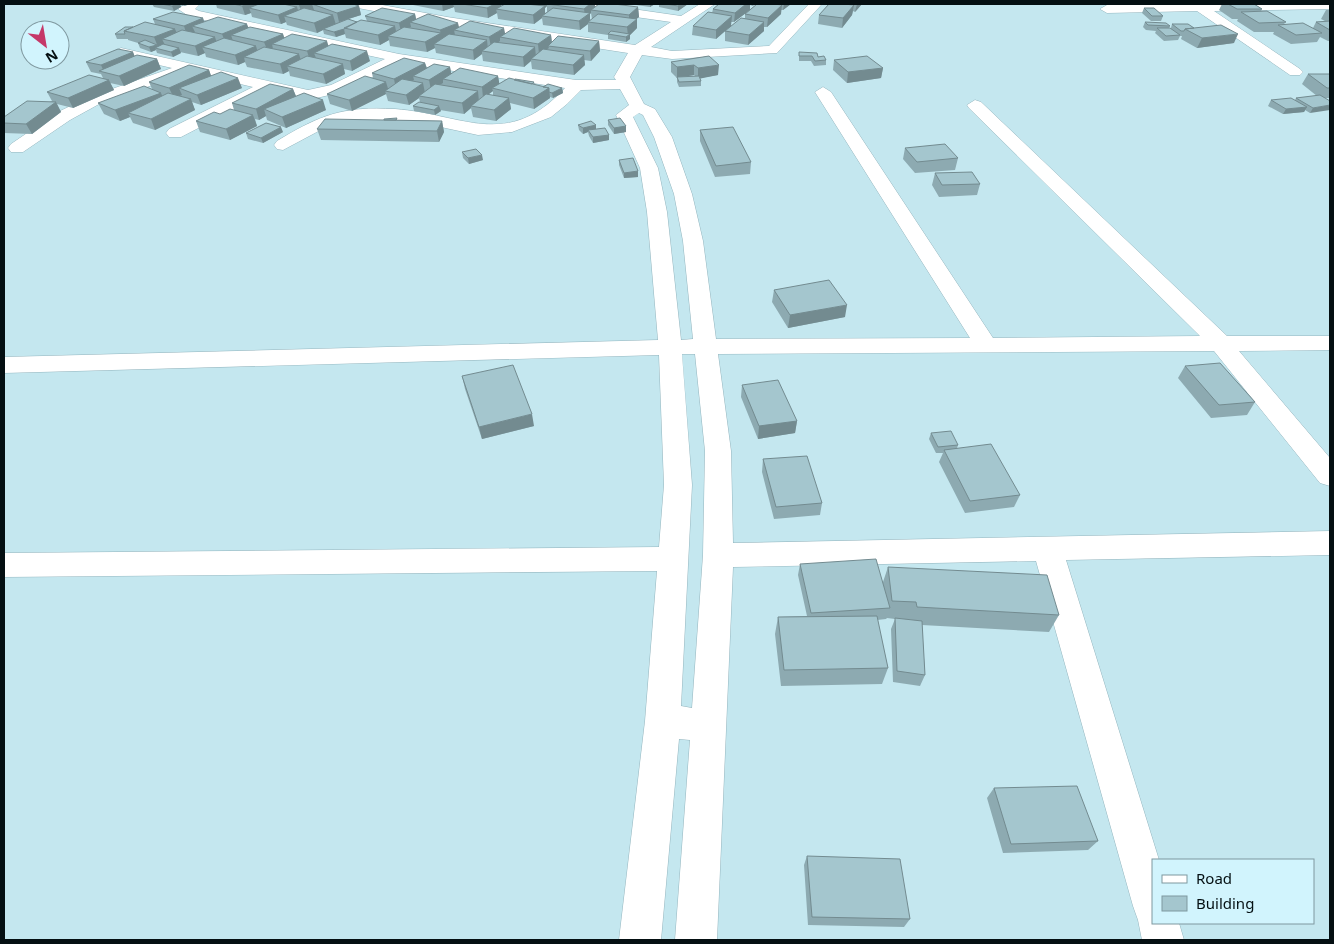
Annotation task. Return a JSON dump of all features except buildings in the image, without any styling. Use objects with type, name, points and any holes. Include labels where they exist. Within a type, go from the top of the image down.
[{"type":"street","points":[[194,4],[185,9],[195,14],[399,58],[632,95]]},
{"type":"street","points":[[358,4],[447,21],[672,55],[772,50],[777,47],[816,4]]},
{"type":"street","points":[[572,4],[684,20]]},
{"type":"street","points":[[696,940],[718,555],[718,451],[693,241],[683,194],[663,137],[649,112],[632,95],[622,77],[637,50],[708,4]]},
{"type":"street","points":[[1107,9],[1330,5]]},
{"type":"street","points":[[1198,6],[1296,72]]},
{"type":"street","points":[[121,52],[308,95],[321,94],[399,58]]},
{"type":"street","points":[[17,148],[64,116],[95,100],[188,68]]},
{"type":"street","points":[[283,145],[322,122],[374,114],[397,114],[483,132],[505,130],[543,115],[566,98],[576,85]]},
{"type":"street","points":[[175,133],[267,87]]},
{"type":"street","points":[[823,92],[987,346]]},
{"type":"street","points":[[632,95],[624,115],[648,168],[657,212],[670,347],[678,485],[663,721],[640,940]]},
{"type":"street","points":[[975,105],[1220,343],[1330,476]]},
{"type":"street","points":[[657,212],[687,212]]},
{"type":"street","points":[[4,365],[670,347],[1330,343]]},
{"type":"street","points":[[718,555],[1330,543]]},
{"type":"street","points":[[1048,549],[1152,903]]},
{"type":"street","points":[[4,565],[674,559]]},
{"type":"street","points":[[663,721],[709,726]]},
{"type":"street","points":[[1158,924],[1163,940]]}]
